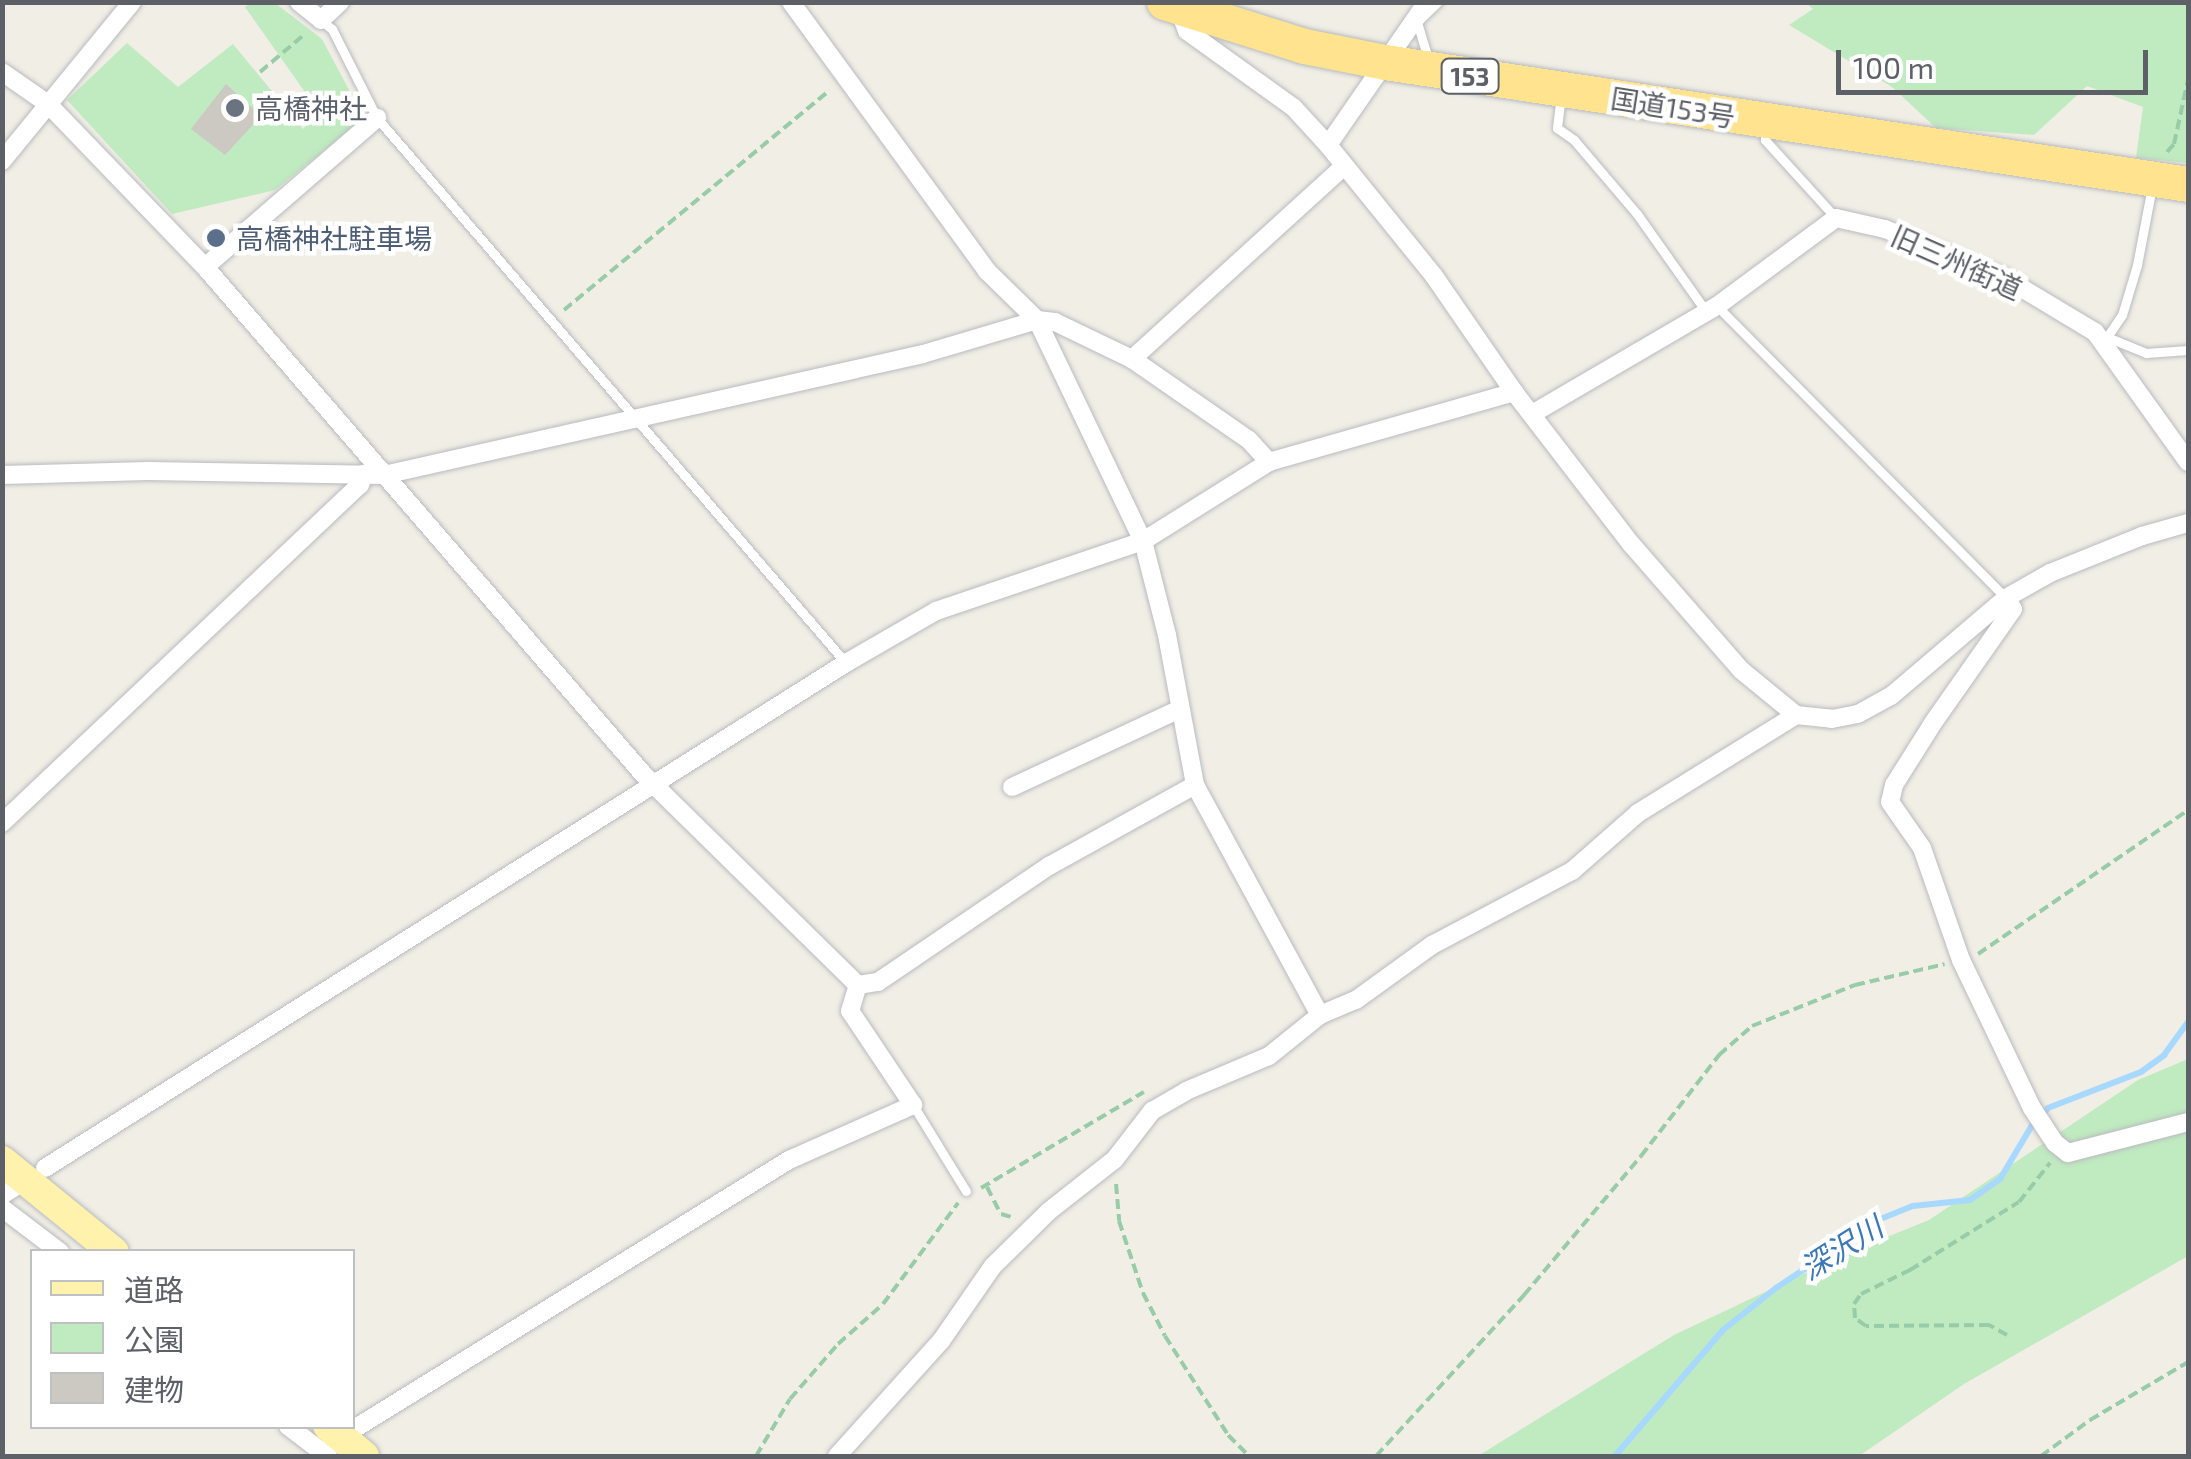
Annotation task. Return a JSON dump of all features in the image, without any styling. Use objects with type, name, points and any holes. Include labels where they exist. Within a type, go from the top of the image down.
[{"type":"highway","name":"国道153号","points":[[1172,6],[1304,46],[1385,62],[2188,184]]},
{"type":"main road","points":[[7,1181],[109,1249]]},
{"type":"street","points":[[2,161],[132,2]]},
{"type":"street","points":[[299,2],[320,20],[340,2]]},
{"type":"street","points":[[791,2],[987,271],[1036,320],[1143,542],[1166,635],[1194,785],[1320,1015]]},
{"type":"street","points":[[1328,145],[1417,22],[1427,2]]},
{"type":"street","points":[[1172,6],[1187,31],[1294,108],[1328,145],[1434,276],[1514,392],[1632,545],[1741,670],[1796,715],[1832,719],[1858,714],[2006,598],[2050,573],[2142,536],[2188,523]]},
{"type":"street","points":[[2,72],[48,104],[205,267],[644,776],[858,985]]},
{"type":"street","points":[[205,267],[377,118]]},
{"type":"street","points":[[1132,359],[1344,166]]},
{"type":"street","points":[[1532,414],[1712,310],[1836,218]]},
{"type":"street","name":"旧三州街道","points":[[1836,218],[1885,230],[2005,278],[2101,334]]},
{"type":"street","points":[[2,475],[384,475],[923,354],[1036,320],[1056,322],[1132,359],[1249,440],[1269,462]]},
{"type":"street","points":[[2101,334],[2188,462]]},
{"type":"street","points":[[44,1168],[658,786],[846,663],[936,611],[1143,542],[1269,462],[1514,392]]},
{"type":"street","points":[[2,824],[360,485],[364,474]]},
{"type":"street","points":[[2006,598],[2013,609],[1894,785],[1890,802],[1922,848],[1962,960],[2032,1108],[2052,1138],[2068,1152],[2188,1122]]},
{"type":"street","points":[[1012,788],[1178,710]]},
{"type":"street","points":[[837,1456],[941,1341],[993,1266],[1049,1211],[1115,1160],[1152,1111],[1188,1090],[1269,1056],[1320,1015],[1356,1000],[1432,944],[1572,872],[1638,814],[1796,715]]},
{"type":"street","points":[[858,985],[878,982],[1048,866],[1194,785]]},
{"type":"street","points":[[295,1429],[335,1446],[790,1160],[913,1105],[850,1011],[858,985]]},
{"type":"street","points":[[2,1208],[56,1249]]},
{"type":"lane","points":[[1431,70],[1417,22],[1438,2]]},
{"type":"lane","points":[[320,20],[332,29],[377,118],[846,663]]},
{"type":"lane","points":[[1561,90],[1557,128],[1574,140],[1638,214],[1712,310],[2006,598]]},
{"type":"lane","points":[[1766,121],[1765,140],[1836,218]]},
{"type":"lane","points":[[2101,334],[2122,316],[2137,264],[2140,176]]},
{"type":"lane","name":"旧三州街道","points":[[2101,334],[2146,352],[2188,350]]},
{"type":"lane","points":[[913,1105],[966,1191]]},
{"type":"path","points":[[260,72],[320,20]]},
{"type":"path","points":[[552,319],[845,78]]},
{"type":"path","points":[[2140,176],[2141,155],[2166,153],[2174,144],[2188,80]]},
{"type":"path","points":[[1376,1456],[1524,1295],[1641,1156],[1719,1055],[1752,1026],[1856,985],[1980,954],[2188,810]]},
{"type":"path","points":[[756,1456],[790,1399],[838,1344],[883,1304],[966,1191],[987,1187],[1132,1096],[1152,1089],[1188,1090]]},
{"type":"path","points":[[2007,1335],[1988,1325],[1866,1326],[1855,1318],[1854,1304],[1861,1294],[2019,1202],[2048,1170],[2052,1138]]},
{"type":"path","points":[[1115,1160],[1118,1222],[1143,1293],[1228,1436],[1248,1456]]},
{"type":"path","points":[[987,1187],[1001,1214],[1022,1216]]},
{"type":"path","points":[[2042,1456],[2090,1420],[2188,1362]]},
{"type":"green space","points":[[251,3],[275,3],[322,39],[364,118],[275,190],[172,214],[67,100],[127,43],[178,87],[233,44],[303,129],[319,112],[245,7]]},
{"type":"green space","points":[[1806,3],[2188,3],[2188,163],[2136,158],[2143,107],[2087,86],[2034,135],[1936,128],[1892,87],[1789,25],[1813,9]]},
{"type":"green space","points":[[2188,1059],[2188,1256],[1964,1384],[1859,1456],[1478,1456],[1674,1335],[1850,1252],[1929,1220],[2138,1080]]},
{"type":"building","points":[[226,84],[261,116],[225,155],[191,129]]},
{"type":"waterway","name":"深沢川","points":[[1615,1456],[1723,1330],[1776,1288],[1878,1220],[1913,1206],[1970,1200],[2000,1179],[2031,1127],[2048,1108],[2141,1072],[2164,1055],[2188,1022]]},
{"type":"place","name":"高橋神社","points":[[235,108]]},
{"type":"place","name":"高橋神社駐車場","points":[[216,238]]}]
